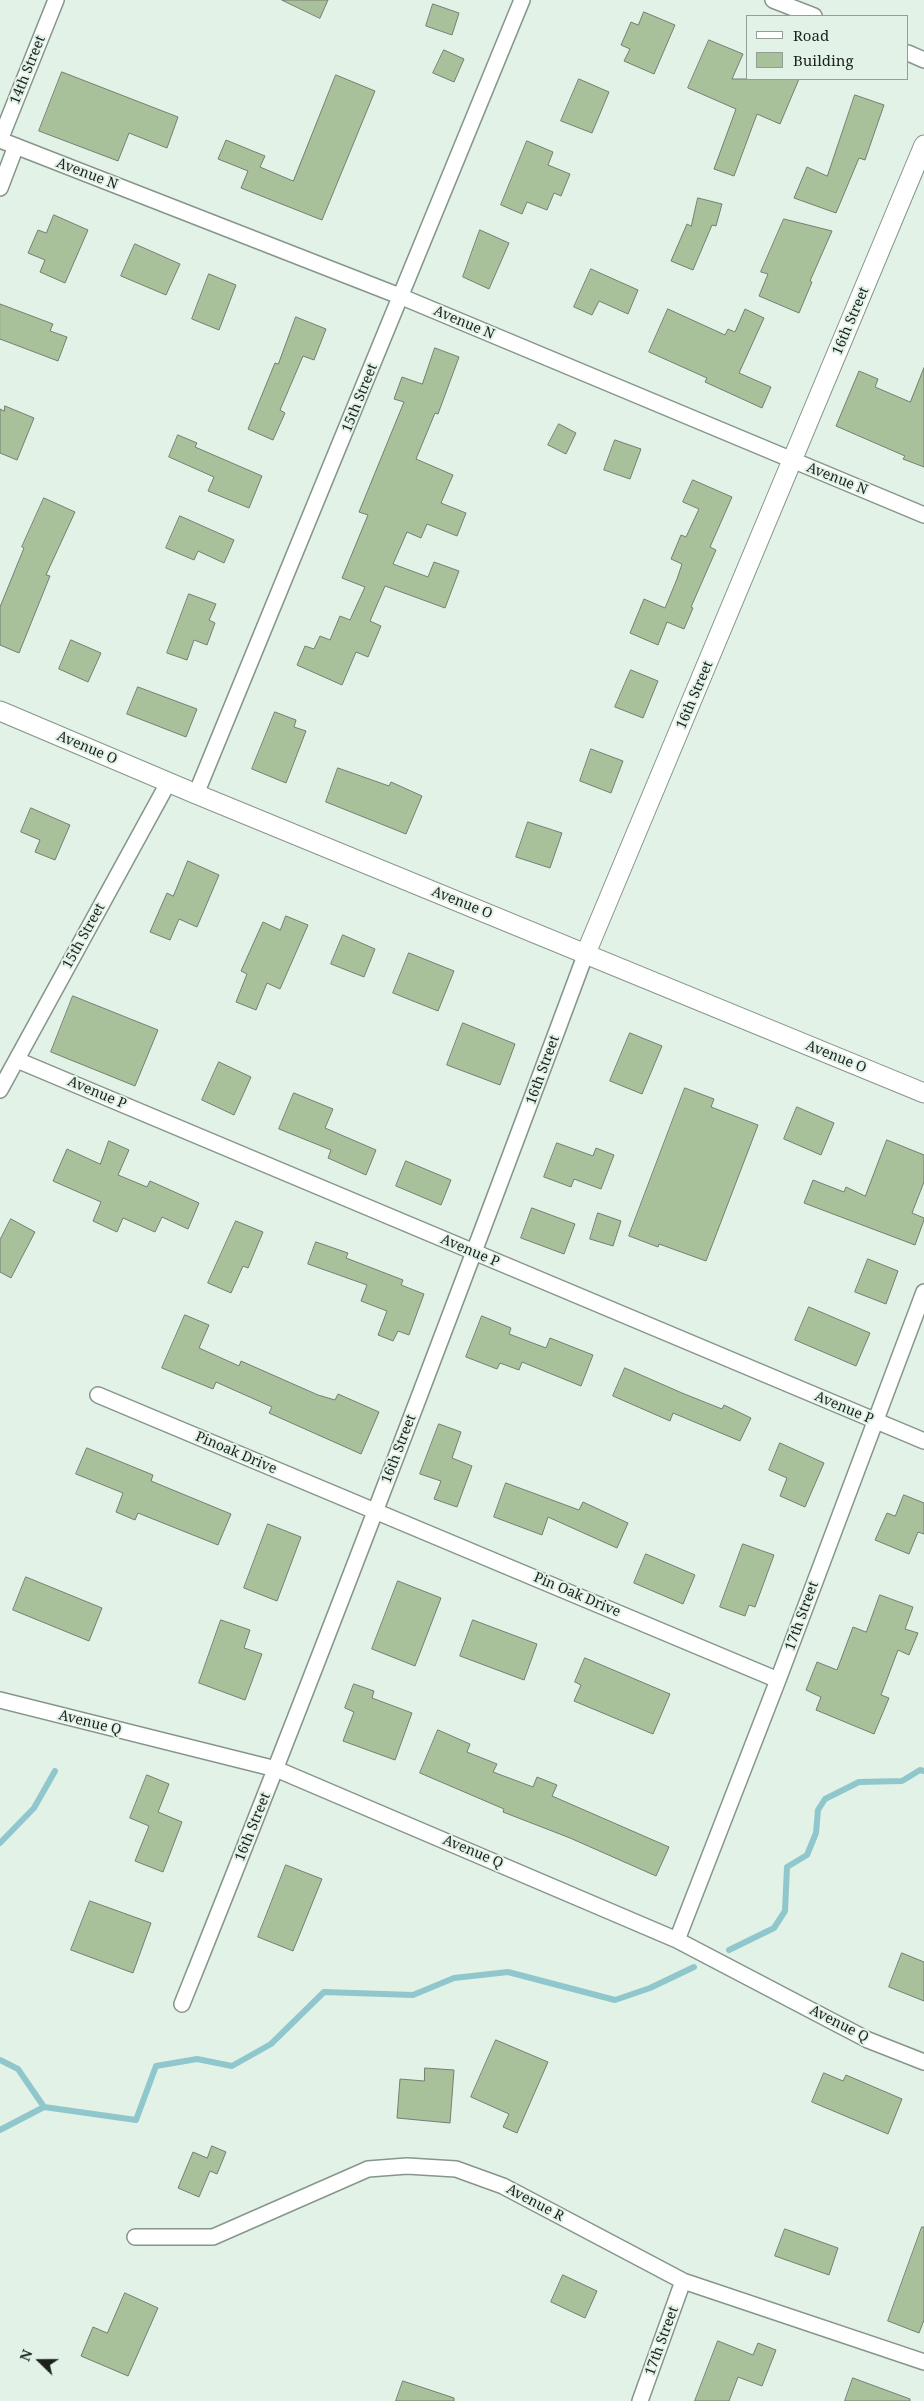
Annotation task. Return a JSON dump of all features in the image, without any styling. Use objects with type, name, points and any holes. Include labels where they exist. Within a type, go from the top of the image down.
[{"type":"street","name":"14th Street","points":[[0,140],[56,0]]},
{"type":"street","name":"15th Street","points":[[196,794],[402,297],[522,0]]},
{"type":"street","points":[[773,0],[811,15]]},
{"type":"street","points":[[909,54],[924,60]]},
{"type":"street","name":"Avenue N","points":[[0,140],[402,297],[924,515]]},
{"type":"street","name":"16th Street","points":[[182,2004],[276,1770],[475,1252],[586,953],[924,145]]},
{"type":"street","points":[[0,188],[16,146]]},
{"type":"street","name":"Avenue O","points":[[0,711],[196,794],[924,1093]]},
{"type":"street","name":"15th Street","points":[[0,1090],[168,782]]},
{"type":"street","name":"Avenue P","points":[[16,1060],[924,1441]]},
{"type":"street","name":"17th Street","points":[[677,1940],[778,1680],[924,1292]]},
{"type":"street","name":"Pinoak Drive","points":[[98,1395],[375,1511]]},
{"type":"street","name":"Pin Oak Drive","points":[[375,1511],[778,1680]]},
{"type":"street","name":"Avenue Q","points":[[0,1700],[276,1770],[677,1940],[868,2040],[924,2062]]},
{"type":"street","name":"Avenue R","points":[[135,2237],[213,2237],[368,2170],[407,2166],[456,2169],[504,2186],[683,2281],[924,2362]]},
{"type":"street","name":"17th Street","points":[[640,2401],[683,2281]]},
{"type":"building","points":[[282,0],[328,0],[320,18]]},
{"type":"building","points":[[433,4],[459,13],[452,35],[426,26]]},
{"type":"building","points":[[644,12],[675,25],[654,74],[624,61],[630,49],[621,45],[631,22],[638,25]]},
{"type":"building","points":[[709,40],[743,54],[732,79],[799,80],[780,124],[757,114],[734,176],[714,169],[736,109],[688,88]]},
{"type":"building","points":[[444,50],[464,59],[454,82],[433,73]]},
{"type":"building","points":[[62,72],[178,117],[167,148],[129,133],[118,161],[39,131]]},
{"type":"building","points":[[336,75],[375,91],[322,220],[241,188],[248,171],[218,159],[226,140],[265,156],[260,167],[293,181]]},
{"type":"building","points":[[579,79],[609,92],[592,133],[561,121]]},
{"type":"building","points":[[855,95],[884,105],[865,160],[859,158],[836,213],[794,198],[807,167],[827,176]]},
{"type":"building","points":[[527,141],[553,152],[548,165],[570,174],[561,196],[554,193],[547,210],[527,202],[522,214],[501,205]]},
{"type":"building","points":[[698,198],[722,204],[716,226],[712,225],[693,270],[671,261],[687,224],[691,226]]},
{"type":"building","points":[[54,215],[88,230],[65,283],[40,272],[45,260],[28,253],[38,230],[46,233]]},
{"type":"building","points":[[784,219],[832,231],[810,281],[812,282],[799,313],[759,296],[768,274],[761,272]]},
{"type":"building","points":[[480,230],[509,243],[489,289],[463,277]]},
{"type":"building","points":[[135,244],[180,264],[166,295],[121,276]]},
{"type":"building","points":[[591,269],[638,290],[628,314],[599,301],[592,315],[574,307]]},
{"type":"building","points":[[209,274],[236,285],[219,330],[192,319]]},
{"type":"building","points":[[0,304],[53,324],[50,331],[67,337],[58,361],[0,339]]},
{"type":"building","points":[[668,309],[725,335],[728,329],[735,332],[745,309],[764,318],[739,373],[771,387],[762,408],[705,382],[707,378],[649,352]]},
{"type":"building","points":[[296,317],[326,329],[314,360],[303,356],[280,410],[285,413],[273,440],[248,429],[275,363],[278,364]]},
{"type":"building","points":[[435,348],[459,357],[438,414],[435,413],[416,459],[453,475],[441,503],[466,513],[457,536],[427,524],[421,538],[407,532],[393,564],[428,577],[434,562],[459,571],[445,608],[385,586],[370,621],[381,626],[368,657],[356,652],[342,685],[297,665],[305,646],[314,649],[320,636],[330,640],[340,616],[350,620],[365,587],[342,578],[368,515],[359,512],[404,402],[394,399],[402,377],[422,384]]},
{"type":"building","points":[[924,368],[924,467],[903,459],[905,456],[836,426],[859,371],[878,379],[875,387],[910,402]]},
{"type":"building","points":[[5,406],[34,418],[17,460],[0,453],[0,409],[4,411]]},
{"type":"building","points":[[559,424],[576,433],[566,454],[548,445]]},
{"type":"building","points":[[178,435],[197,443],[195,447],[262,476],[249,508],[208,491],[214,477],[169,457]]},
{"type":"building","points":[[615,440],[641,449],[630,479],[604,470]]},
{"type":"building","points":[[693,480],[732,497],[710,547],[716,550],[691,607],[693,608],[684,629],[667,622],[658,645],[630,633],[644,599],[665,608],[677,579],[682,564],[671,559],[681,535],[686,537],[699,509],[683,502]]},
{"type":"building","points":[[44,498],[75,512],[46,575],[50,576],[19,653],[0,645],[0,607],[24,548],[22,547]]},
{"type":"building","points":[[180,516],[234,540],[224,563],[198,551],[194,560],[166,548]]},
{"type":"building","points":[[189,594],[216,604],[209,620],[215,623],[207,645],[194,640],[187,660],[167,653]]},
{"type":"building","points":[[71,640],[101,653],[88,682],[59,669]]},
{"type":"building","points":[[631,670],[658,681],[643,718],[615,707]]},
{"type":"building","points":[[138,687],[197,709],[186,737],[127,714]]},
{"type":"building","points":[[275,712],[296,720],[294,727],[306,731],[286,783],[252,769]]},
{"type":"building","points":[[591,749],[623,761],[611,793],[580,781]]},
{"type":"building","points":[[338,768],[389,786],[391,782],[422,796],[406,834],[326,802]]},
{"type":"building","points":[[31,808],[70,825],[55,860],[35,852],[40,840],[21,832]]},
{"type":"building","points":[[528,822],[562,833],[550,868],[516,857]]},
{"type":"building","points":[[188,861],[219,875],[197,927],[179,919],[170,940],[150,932],[167,893],[173,896]]},
{"type":"building","points":[[286,916],[308,925],[280,989],[267,983],[256,1010],[236,1002],[247,974],[241,971],[263,922],[280,930]]},
{"type":"building","points":[[343,935],[375,949],[364,977],[331,964]]},
{"type":"building","points":[[409,953],[454,971],[438,1011],[393,993]]},
{"type":"building","points":[[73,996],[158,1030],[135,1086],[51,1052]]},
{"type":"building","points":[[463,1023],[515,1044],[500,1085],[447,1065]]},
{"type":"building","points":[[630,1033],[662,1046],[642,1094],[610,1081]]},
{"type":"building","points":[[219,1062],[251,1077],[234,1115],[202,1100]]},
{"type":"building","points":[[685,1088],[714,1099],[711,1107],[758,1125],[706,1261],[659,1244],[658,1247],[629,1236]]},
{"type":"building","points":[[294,1093],[333,1109],[325,1128],[376,1150],[366,1175],[328,1158],[331,1150],[279,1129]]},
{"type":"building","points":[[797,1107],[834,1123],[821,1155],[784,1139]]},
{"type":"building","points":[[887,1140],[924,1155],[924,1182],[912,1213],[924,1218],[924,1220],[915,1245],[804,1203],[813,1180],[844,1192],[846,1187],[865,1196]]},
{"type":"building","points":[[109,1141],[129,1150],[118,1175],[147,1187],[150,1181],[199,1203],[188,1229],[162,1217],[155,1232],[123,1218],[117,1232],[93,1221],[101,1202],[53,1181],[67,1149],[100,1164]]},
{"type":"building","points":[[557,1143],[593,1156],[596,1148],[614,1155],[601,1189],[574,1179],[571,1187],[544,1177]]},
{"type":"building","points":[[406,1161],[451,1180],[441,1205],[396,1186]]},
{"type":"building","points":[[532,1208],[575,1224],[564,1254],[521,1238]]},
{"type":"building","points":[[598,1213],[621,1221],[613,1246],[590,1239]]},
{"type":"building","points":[[11,1219],[35,1232],[11,1278],[0,1272],[0,1240]]},
{"type":"building","points":[[236,1221],[263,1232],[248,1268],[243,1266],[231,1293],[208,1283]]},
{"type":"building","points":[[316,1242],[348,1253],[346,1258],[403,1280],[401,1285],[424,1294],[409,1335],[398,1331],[393,1341],[378,1335],[387,1311],[361,1301],[367,1285],[308,1264]]},
{"type":"building","points":[[868,1259],[898,1271],[886,1304],[855,1292]]},
{"type":"building","points":[[809,1307],[870,1333],[856,1366],[795,1340]]},
{"type":"building","points":[[185,1315],[209,1325],[199,1348],[239,1366],[241,1361],[318,1395],[335,1400],[338,1394],[379,1412],[361,1454],[269,1413],[272,1407],[216,1382],[213,1389],[162,1368]]},
{"type":"building","points":[[482,1316],[511,1328],[509,1334],[546,1348],[550,1338],[593,1355],[581,1386],[522,1362],[519,1370],[500,1363],[497,1369],[466,1357]]},
{"type":"building","points":[[625,1368],[722,1409],[724,1405],[751,1418],[740,1441],[673,1413],[670,1421],[613,1396]]},
{"type":"building","points":[[439,1424],[461,1432],[452,1458],[472,1466],[457,1507],[434,1499],[441,1481],[420,1474]]},
{"type":"building","points":[[780,1443],[824,1463],[805,1507],[780,1496],[787,1478],[769,1470]]},
{"type":"building","points":[[87,1448],[153,1475],[151,1481],[231,1514],[218,1545],[138,1513],[135,1520],[116,1512],[123,1493],[76,1474]]},
{"type":"building","points":[[506,1483],[579,1510],[583,1502],[628,1523],[617,1548],[548,1517],[542,1535],[494,1517]]},
{"type":"building","points":[[904,1495],[924,1503],[924,1534],[918,1532],[909,1554],[875,1540],[887,1513],[895,1516]]},
{"type":"building","points":[[268,1524],[301,1537],[277,1601],[244,1588]]},
{"type":"building","points":[[743,1544],[774,1555],[755,1607],[749,1605],[745,1616],[720,1607]]},
{"type":"building","points":[[646,1554],[695,1575],[683,1604],[634,1583]]},
{"type":"building","points":[[26,1577],[102,1608],[89,1641],[13,1610]]},
{"type":"building","points":[[398,1581],[441,1598],[415,1666],[372,1649]]},
{"type":"building","points":[[880,1595],[913,1607],[905,1629],[918,1633],[909,1655],[898,1650],[881,1695],[889,1698],[874,1734],[816,1710],[821,1697],[806,1690],[817,1662],[837,1670],[853,1627],[866,1632]]},
{"type":"building","points":[[221,1620],[250,1630],[244,1648],[262,1654],[245,1700],[199,1683]]},
{"type":"building","points":[[473,1620],[537,1644],[524,1680],[460,1656]]},
{"type":"building","points":[[585,1658],[670,1694],[653,1734],[574,1701],[581,1685],[575,1682]]},
{"type":"building","points":[[354,1684],[374,1691],[372,1698],[412,1713],[395,1760],[343,1741],[354,1712],[345,1708]]},
{"type":"building","points":[[438,1730],[470,1744],[467,1752],[497,1764],[493,1772],[533,1787],[537,1777],[557,1785],[552,1796],[669,1847],[656,1876],[570,1838],[503,1812],[504,1809],[420,1773]]},
{"type":"building","points":[[147,1775],[169,1784],[158,1812],[182,1822],[163,1872],[135,1861],[149,1826],[130,1818]]},
{"type":"building","points":[[286,1865],[322,1879],[293,1951],[258,1937]]},
{"type":"building","points":[[90,1901],[151,1923],[133,1973],[71,1950]]},
{"type":"building","points":[[902,1953],[924,1962],[924,2001],[889,1987]]},
{"type":"building","points":[[496,2040],[548,2062],[517,2133],[503,2127],[509,2114],[471,2097]]},
{"type":"building","points":[[425,2068],[454,2070],[450,2123],[397,2118],[400,2079],[424,2081]]},
{"type":"building","points":[[824,2073],[843,2081],[846,2075],[902,2099],[888,2134],[812,2102]]},
{"type":"building","points":[[212,2146],[226,2152],[217,2174],[210,2171],[199,2197],[178,2188],[193,2152],[207,2158]]},
{"type":"building","points":[[922,2227],[924,2227],[924,2320],[919,2333],[888,2321]]},
{"type":"building","points":[[785,2229],[838,2248],[829,2275],[775,2256]]},
{"type":"building","points":[[563,2275],[597,2291],[585,2318],[551,2302]]},
{"type":"building","points":[[125,2293],[158,2308],[128,2376],[81,2356],[93,2327],[107,2333]]},
{"type":"building","points":[[718,2341],[753,2355],[758,2343],[776,2350],[762,2386],[738,2377],[729,2401],[695,2401]]},
{"type":"building","points":[[853,2378],[910,2399],[910,2401],[845,2401]]},
{"type":"building","points":[[403,2381],[454,2398],[454,2401],[396,2401]]},
{"type":"waterway","points":[[729,1950],[774,1928],[785,1911],[787,1867],[807,1855],[816,1833],[818,1810],[825,1799],[859,1782],[902,1781],[920,1770],[924,1771]]},
{"type":"waterway","points":[[0,1843],[34,1808],[55,1771]]},
{"type":"waterway","points":[[44,2107],[136,2120],[156,2066],[197,2059],[232,2066],[271,2044],[324,1992],[413,1995],[454,1978],[508,1972],[615,2000],[650,1988],[694,1967]]},
{"type":"waterway","points":[[0,2060],[18,2069],[44,2107],[0,2130]]}]
